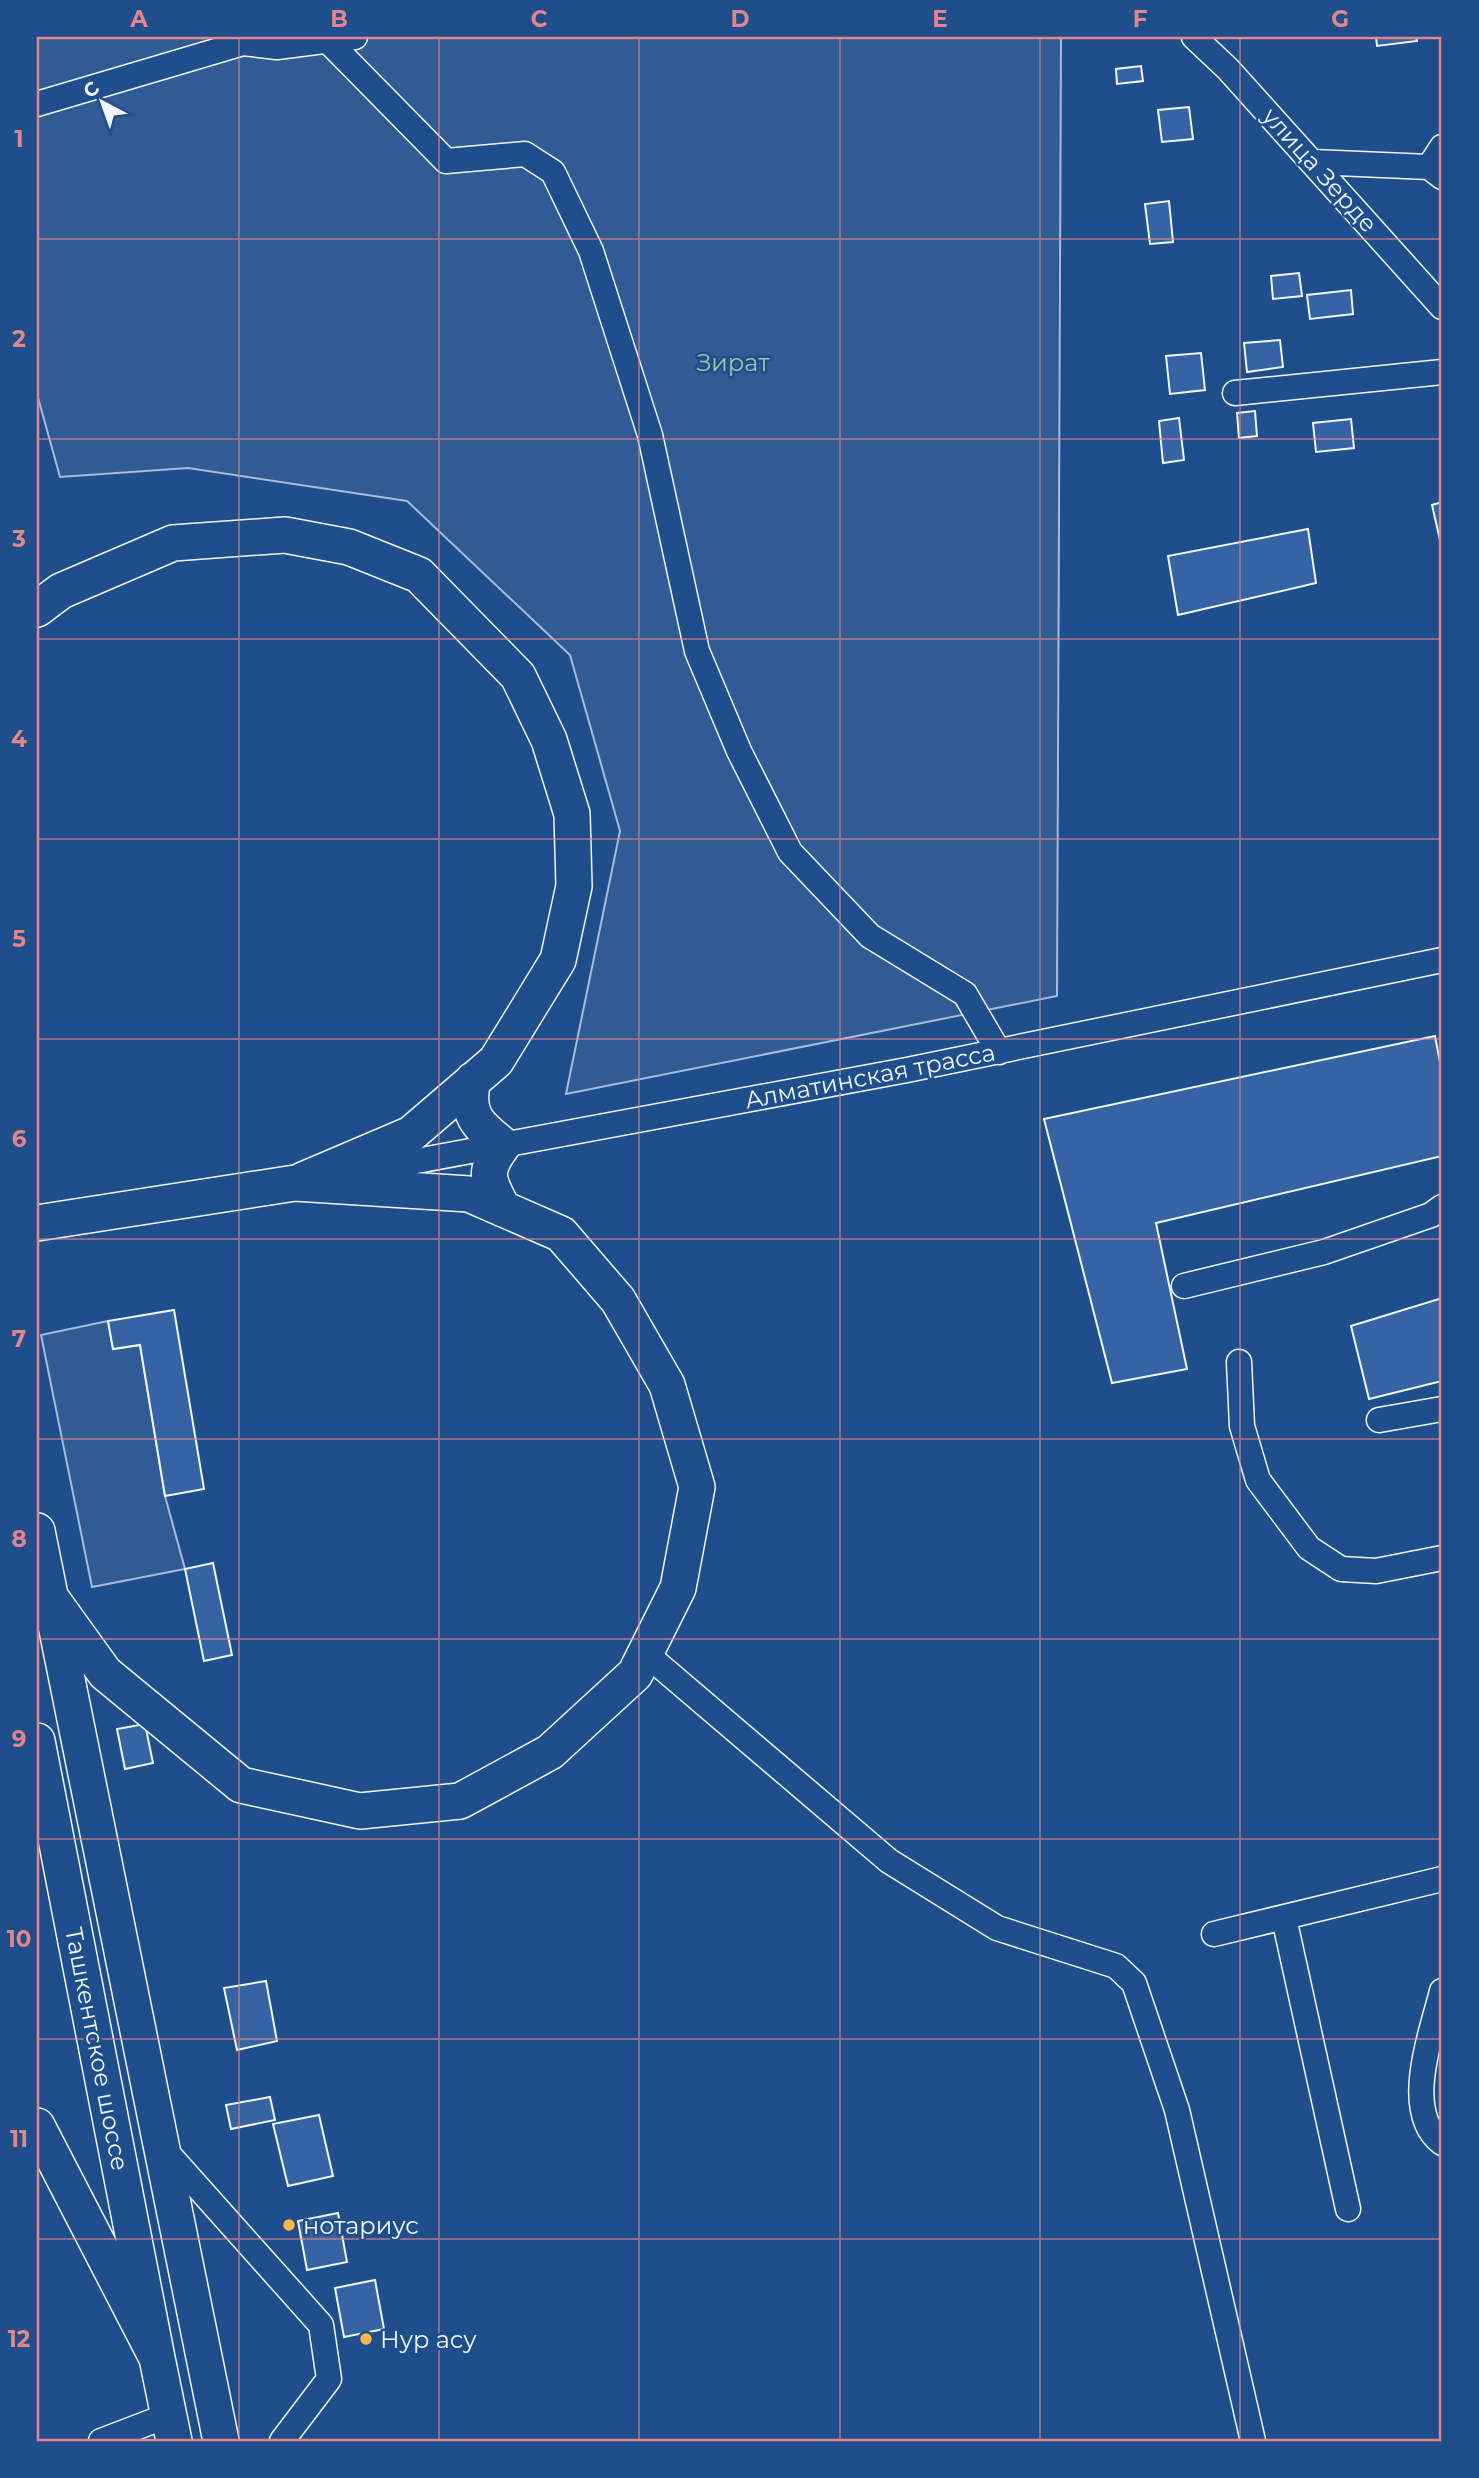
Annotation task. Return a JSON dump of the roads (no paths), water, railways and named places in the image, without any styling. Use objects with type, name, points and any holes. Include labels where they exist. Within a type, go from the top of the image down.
[{"type":"highway","points":[[37,609],[61,591],[173,544],[285,535],[349,547],[419,575],[518,676],[549,740],[572,814],[574,886],[558,960],[496,1060],[411,1134],[295,1183]]},
{"type":"highway","points":[[473,1080],[469,1099],[472,1115],[486,1132],[503,1145],[491,1161],[487,1178],[503,1209]]},
{"type":"highway","points":[[37,1223],[295,1183],[469,1194],[561,1234],[618,1300],[667,1385],[697,1487],[678,1588],[635,1674],[550,1752],[460,1801],[360,1811],[241,1785],[105,1673],[51,1598]]},
{"type":"highway","points":[[37,1531],[221,2441]]},
{"type":"highway","name":"Ташкентское шоссе","points":[[37,1741],[157,2358]]},
{"type":"highway","points":[[37,2126],[157,2358],[171,2428]]},
{"type":"highway","points":[[118,2156],[162,2146]]},
{"type":"street","points":[[37,104],[241,40],[278,47],[355,37]]},
{"type":"street","name":"улица Зерде","points":[[1194,37],[1228,69],[1442,307]]},
{"type":"street","points":[[328,41],[446,162],[525,154],[554,172],[591,251],[650,435],[697,651],[739,751],[784,841],[790,852],[870,936],[965,994],[999,1052]]},
{"type":"street","points":[[1313,162],[1438,164]]},
{"type":"street","points":[[1235,393],[1442,372]]},
{"type":"street","name":"Алматинская трасса","points":[[295,1183],[999,1052],[1442,960]]},
{"type":"street","points":[[1184,1286],[1324,1252],[1431,1215],[1442,1207]]},
{"type":"street","points":[[1239,1362],[1242,1426],[1258,1480],[1310,1548],[1341,1569],[1376,1571],[1442,1558]]},
{"type":"street","points":[[1380,1420],[1442,1409]]},
{"type":"street","points":[[646,1653],[889,1861],[997,1928],[1116,1966],[1134,1983],[1177,2110],[1253,2441]]},
{"type":"street","points":[[1214,1934],[1442,1880]]},
{"type":"street","points":[[1284,1918],[1348,2209]]},
{"type":"street","points":[[1442,1991],[1420,2071],[1424,2108],[1431,2135],[1442,2143]]},
{"type":"street","points":[[162,2146],[321,2325],[329,2379],[282,2441]]},
{"type":"street","points":[[113,2440],[171,2428]]},
{"type":"place","name":"нотариус","points":[[289,2225]]},
{"type":"place","name":"Нур асу","points":[[366,2339]]},
{"type":"park label","name":"Зират","points":[[733,362]]}]
